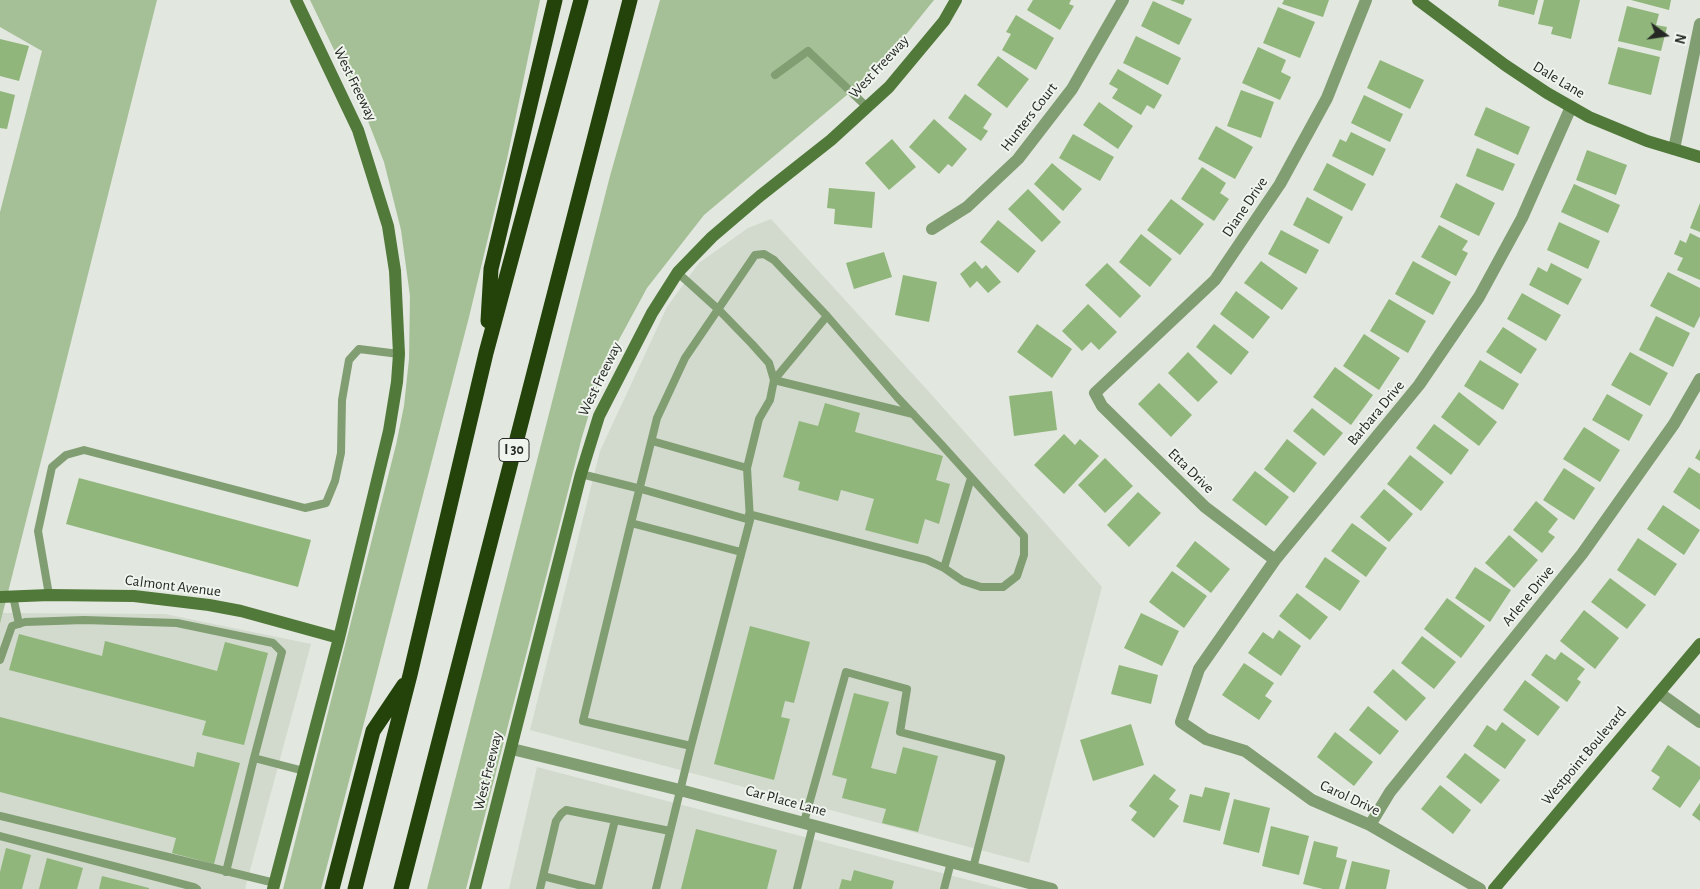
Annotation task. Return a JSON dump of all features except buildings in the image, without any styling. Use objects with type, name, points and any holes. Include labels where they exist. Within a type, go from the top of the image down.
[{"type":"highway","points":[[486,353],[491,269],[555,0]]},
{"type":"highway","points":[[355,889],[410,675],[486,353],[581,0]]},
{"type":"highway","name":"I 30","points":[[401,889],[406,882],[630,0]]},
{"type":"highway","points":[[624,25],[636,0]]},
{"type":"highway","points":[[332,889],[373,731],[410,675]]},
{"type":"main road","name":"West Freeway","points":[[274,886],[339,638],[389,432],[397,382],[399,354],[395,271],[388,226],[358,130],[296,0]]},
{"type":"main road","name":"West Freeway","points":[[475,889],[581,474],[599,416],[652,314],[678,273],[712,237],[830,140],[889,87],[944,21],[956,0]]},
{"type":"main road","name":"Dale Lane","points":[[1418,0],[1505,65],[1571,107],[1598,121],[1647,141],[1700,157]]},
{"type":"main road","name":"Calmont Avenue","points":[[0,597],[50,595],[134,596],[209,605],[241,611],[339,638]]},
{"type":"main road","name":"Westpoint Boulevard","points":[[1494,889],[1700,644]]},
{"type":"street","name":"Hunters Court","points":[[932,229],[967,207],[1018,159],[1072,89],[1123,0]]},
{"type":"street","name":"Diane Drive","points":[[1095,393],[1215,280],[1280,184],[1327,98],[1366,0]]},
{"type":"street","points":[[1674,149],[1700,24]]},
{"type":"street","name":"Barbara Drive","points":[[1181,722],[1199,669],[1275,560],[1420,386],[1479,297],[1522,218],[1571,107]]},
{"type":"street","name":"Arlene Drive","points":[[1370,825],[1390,792],[1582,554],[1674,424],[1700,379]]},
{"type":"street","name":"Etta Drive","points":[[1095,393],[1102,406],[1205,507],[1275,560]]},
{"type":"street","points":[[1659,693],[1700,722]]},
{"type":"street","name":"Carol Drive","points":[[1181,722],[1206,739],[1245,751],[1312,800],[1370,825],[1480,889]]},
{"type":"street","name":"Car Place Lane","points":[[512,749],[680,790],[1052,889]]},
{"type":"lane","points":[[775,75],[808,51],[867,107]]},
{"type":"lane","points":[[581,474],[641,489],[750,517],[927,560],[944,568],[963,581],[981,587],[1003,587],[1016,576],[1024,554],[1024,536],[827,316],[774,260],[764,254],[755,256],[685,358],[657,418],[641,489],[583,721],[691,746]]},
{"type":"lane","points":[[656,889],[750,517],[747,468],[759,418],[770,400],[774,380],[769,363],[719,310],[678,273]]},
{"type":"lane","points":[[774,380],[827,316]]},
{"type":"lane","points":[[50,595],[38,531],[52,467],[66,455],[84,450],[305,508],[326,503],[335,482],[341,453],[342,400],[349,360],[359,349],[399,354]]},
{"type":"lane","points":[[774,380],[913,414]]},
{"type":"lane","points":[[652,441],[747,468]]},
{"type":"lane","points":[[944,568],[972,478]]},
{"type":"lane","points":[[631,523],[741,552]]},
{"type":"lane","points":[[13,596],[19,624]]},
{"type":"lane","points":[[0,660],[12,626],[25,622],[84,620],[177,623],[273,642],[282,652],[226,872]]},
{"type":"lane","points":[[797,889],[809,824],[846,672],[907,689],[900,732],[1000,758],[973,868]]},
{"type":"lane","points":[[254,758],[304,771]]},
{"type":"lane","points":[[540,889],[556,821],[560,814],[566,810],[670,831]]},
{"type":"lane","points":[[0,816],[226,872],[274,886]]},
{"type":"lane","points":[[598,889],[615,820]]},
{"type":"lane","points":[[0,836],[194,888]]},
{"type":"lane","points":[[944,889],[951,862]]},
{"type":"lane","points":[[543,876],[594,889]]},
{"type":"shaded area","points":[[771,219],[930,393],[1102,587],[1029,863],[530,730],[600,451],[667,307],[699,263],[748,228]]},
{"type":"shaded area","points":[[3,613],[165,614],[311,644],[245,889],[0,889],[0,624]]},
{"type":"shaded area","points":[[537,767],[1003,889],[509,889]]},
{"type":"green space","points":[[0,0],[157,0],[0,624],[0,212],[42,51],[0,27]]},
{"type":"green space","points":[[310,0],[540,0],[507,159],[469,317],[321,889],[283,889],[396,445],[404,406],[409,359],[410,296],[401,230],[384,162],[366,116]]},
{"type":"green space","points":[[660,0],[934,0],[879,68],[704,215],[647,288],[602,371],[582,437],[466,889],[427,889],[610,176]]}]
